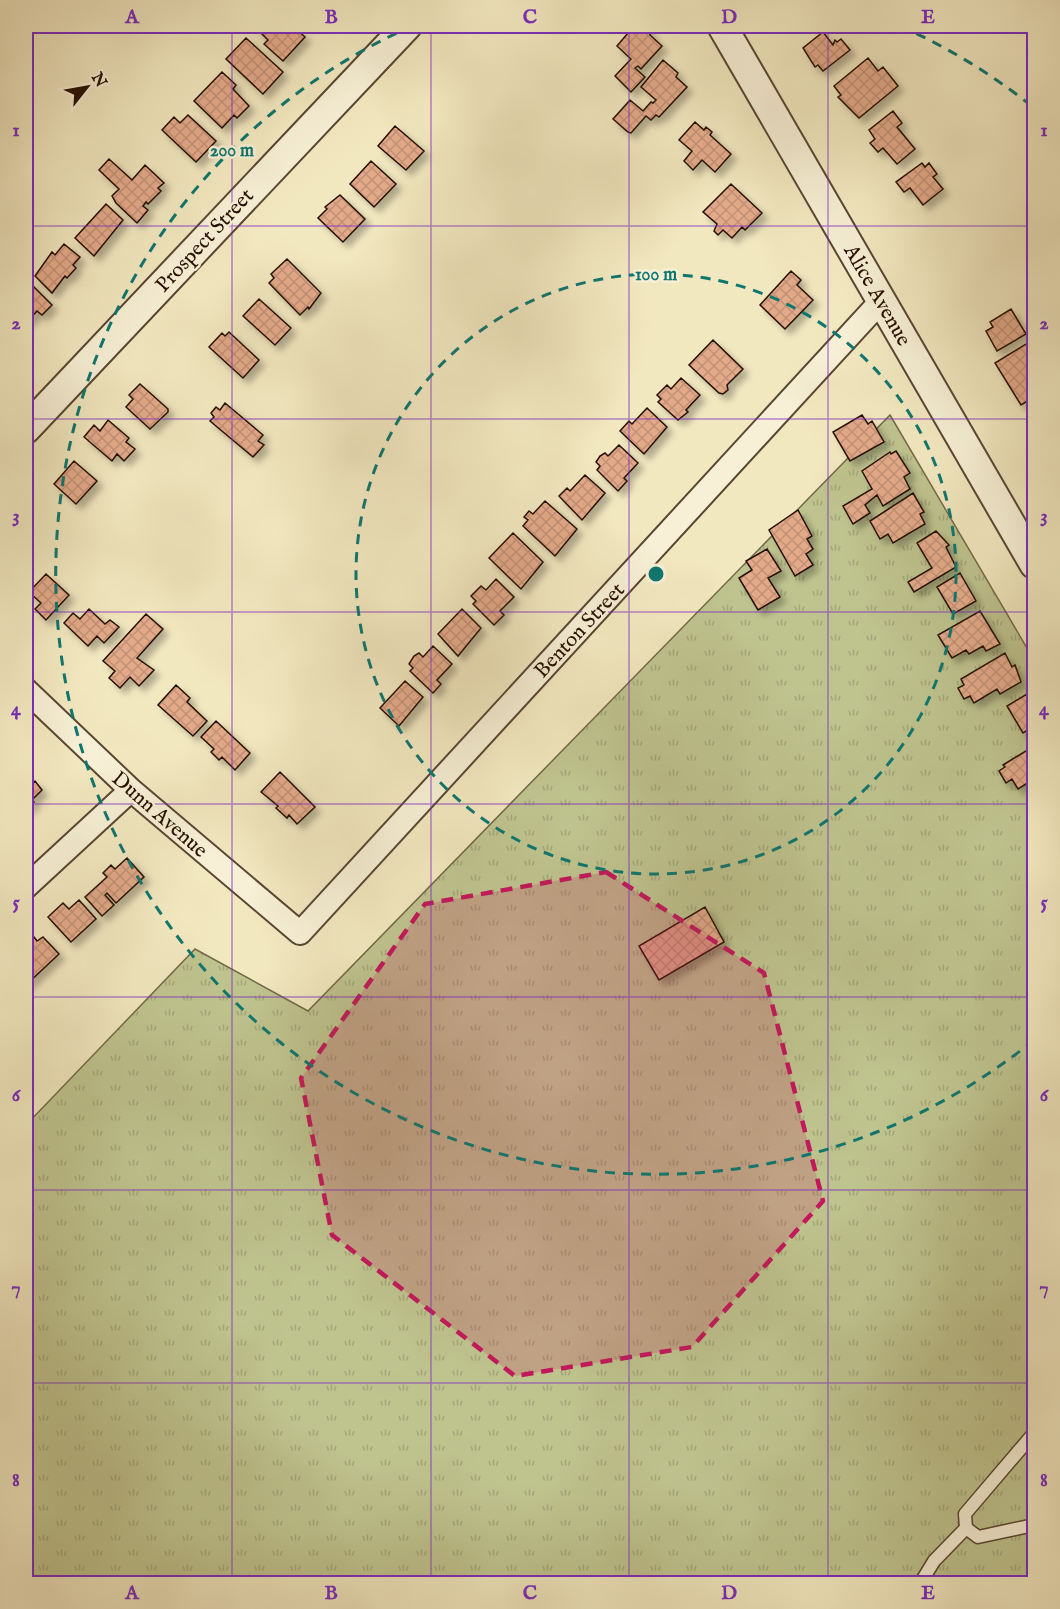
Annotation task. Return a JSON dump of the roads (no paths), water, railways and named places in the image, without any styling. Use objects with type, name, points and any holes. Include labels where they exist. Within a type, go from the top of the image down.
[{"type":"street","name":"Prospect Street","points":[[26,429],[407,26]]},
{"type":"street","name":"Alice Avenue","points":[[722,26],[1035,564]]},
{"type":"street","name":"Benton Street","points":[[300,933],[882,300]]},
{"type":"street","name":"Dunn Avenue","points":[[26,690],[131,790],[300,933]]},
{"type":"street","points":[[26,887],[131,790]]},
{"type":"lane","points":[[920,1584],[934,1561],[966,1528],[965,1514],[1035,1432]]},
{"type":"lane","points":[[966,1528],[978,1537],[1035,1525]]}]
